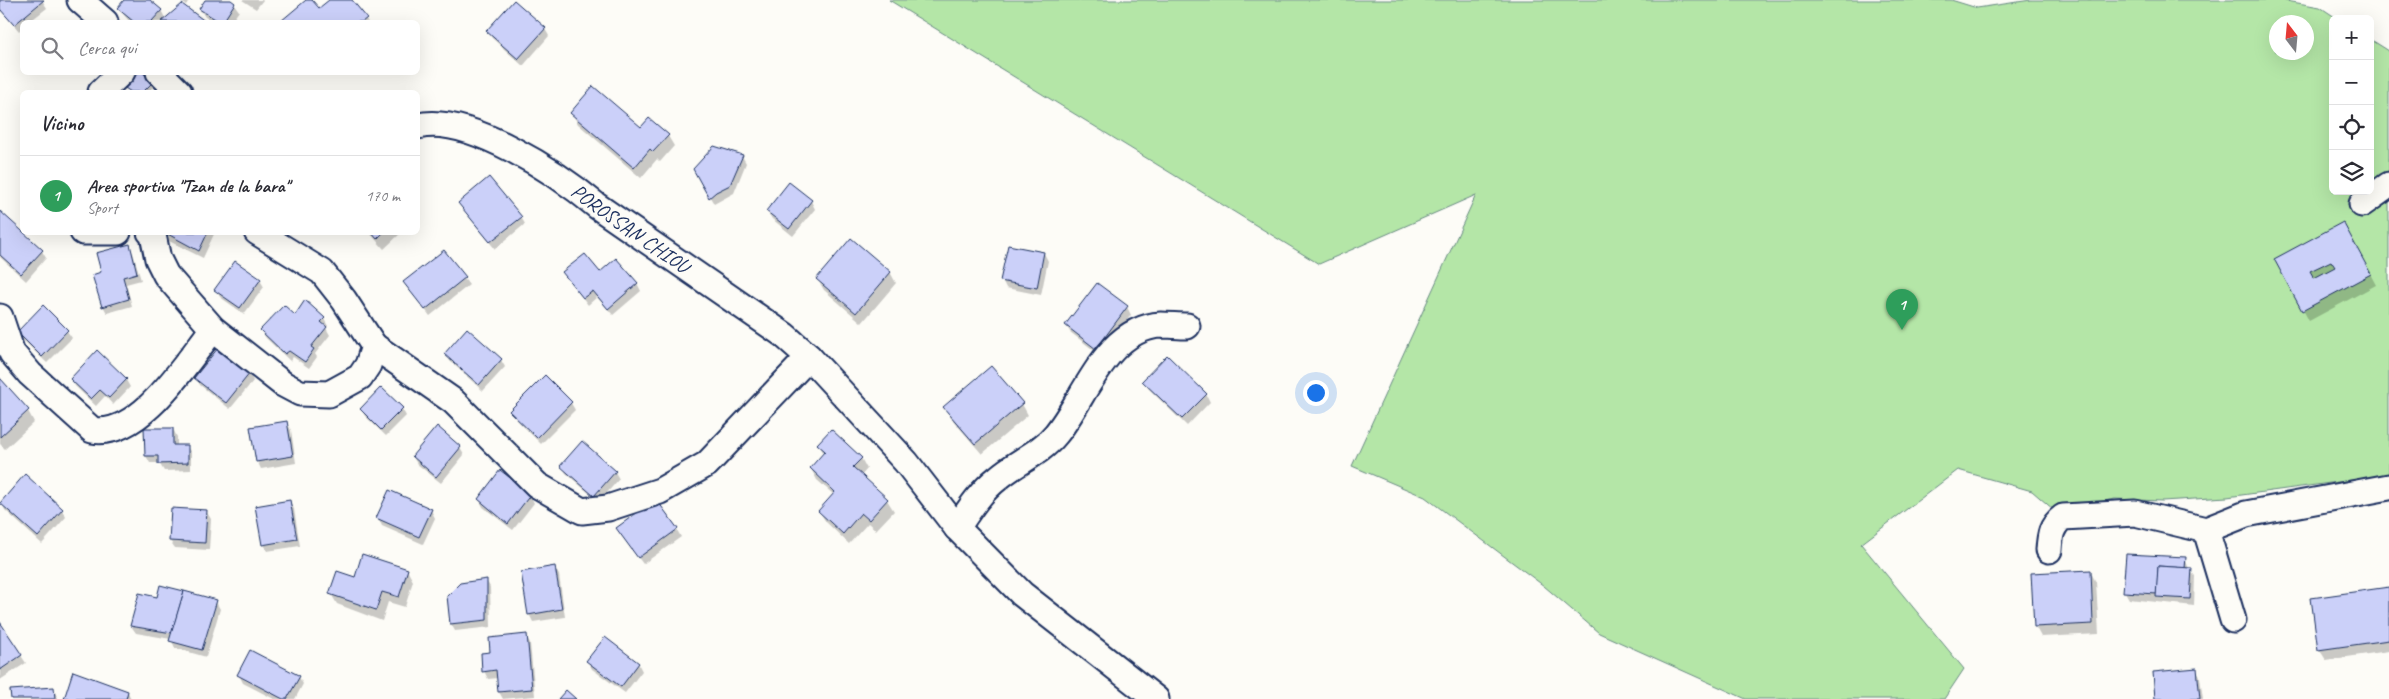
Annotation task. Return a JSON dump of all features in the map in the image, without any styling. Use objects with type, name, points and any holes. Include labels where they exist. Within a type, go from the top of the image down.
[{"type":"street","points":[[80,0],[103,20]]},
{"type":"street","points":[[103,90],[119,75]]},
{"type":"street","points":[[162,75],[177,90]]},
{"type":"street","name":"POROSSAN CHIOU","points":[[420,126],[446,124],[475,132],[572,185],[597,206],[784,335],[816,365],[906,462],[957,528],[1022,594],[1156,699]]},
{"type":"street","points":[[2362,204],[2389,186]]},
{"type":"street","points":[[153,235],[158,259],[166,275],[213,328],[283,384],[300,393],[329,394],[360,377],[368,365],[374,346]]},
{"type":"street","points":[[262,235],[322,272],[344,300],[374,346],[453,401],[537,485],[582,511],[608,508],[660,491],[707,464],[816,365]]},
{"type":"street","points":[[0,317],[12,353],[30,374],[92,430],[100,432],[115,429],[150,407],[213,328]]},
{"type":"street","points":[[957,528],[978,496],[999,476],[1036,453],[1056,435],[1106,357],[1130,335],[1159,325],[1188,326]]},
{"type":"street","points":[[2049,550],[2050,535],[2054,524],[2063,517],[2135,513],[2206,530],[2246,514],[2389,488]]},
{"type":"street","points":[[2206,530],[2233,620]]},
{"type":"green space","points":[[889,0],[1951,0],[1977,8],[2031,0],[2281,0],[2320,7],[2332,15],[2329,15],[2329,195],[2374,195],[2374,42],[2389,51],[2389,475],[2227,497],[2162,501],[2115,499],[2054,510],[2032,491],[1958,470],[1861,544],[1964,669],[1944,699],[1746,699],[1599,633],[1544,586],[1425,497],[1352,466],[1476,195],[1319,264]]},
{"type":"building","points":[[0,0],[44,0],[14,25],[0,9]]},
{"type":"building","points":[[124,0],[150,0],[162,10],[153,20],[132,20],[117,8]]},
{"type":"building","points":[[205,0],[231,0],[235,3],[224,20],[217,20],[199,9]]},
{"type":"building","points":[[306,0],[312,0],[319,8],[329,0],[352,0],[367,18],[364,20],[282,20]]},
{"type":"building","points":[[514,0],[546,28],[518,59],[486,31]]},
{"type":"building","points":[[182,4],[203,20],[163,20]]},
{"type":"building","points":[[136,75],[145,75],[153,82],[145,90],[128,90],[125,88]]},
{"type":"building","points":[[593,86],[641,127],[649,118],[669,135],[653,152],[650,149],[634,168],[570,113]]},
{"type":"building","points":[[714,146],[743,155],[730,185],[709,198],[693,169]]},
{"type":"building","points":[[489,177],[522,217],[490,242],[458,203]]},
{"type":"building","points":[[789,182],[812,200],[789,229],[766,211]]},
{"type":"building","points":[[0,211],[20,229],[20,235],[26,235],[43,250],[21,274],[0,255]]},
{"type":"building","points":[[2343,222],[2371,274],[2302,311],[2274,259]],"holes":[[[2331,261],[2335,267],[2314,278],[2310,271]]]},
{"type":"building","points":[[170,235],[207,235],[199,251]]},
{"type":"building","points":[[851,238],[891,272],[856,313],[816,279]]},
{"type":"building","points":[[130,244],[137,273],[123,277],[129,299],[102,307],[92,275],[101,272],[96,253]]},
{"type":"building","points":[[1008,245],[1044,252],[1037,288],[1000,281]]},
{"type":"building","points":[[444,250],[466,277],[425,310],[403,282]]},
{"type":"building","points":[[585,254],[600,272],[616,258],[638,283],[608,309],[593,291],[583,298],[562,272]]},
{"type":"building","points":[[235,261],[261,279],[240,308],[214,290]]},
{"type":"building","points":[[1097,283],[1128,306],[1096,349],[1065,325]]},
{"type":"building","points":[[305,300],[325,318],[321,322],[327,327],[311,347],[314,349],[305,362],[289,351],[285,354],[260,330],[284,305],[295,315]]},
{"type":"building","points":[[43,305],[68,330],[42,357],[17,332]]},
{"type":"building","points":[[467,328],[502,359],[479,385],[444,354]]},
{"type":"building","points":[[218,348],[250,373],[226,403],[194,378]]},
{"type":"building","points":[[97,350],[127,379],[109,398],[100,390],[91,399],[70,379]]},
{"type":"building","points":[[1167,355],[1207,394],[1182,419],[1142,381]]},
{"type":"building","points":[[991,366],[1023,403],[975,444],[943,407]]},
{"type":"building","points":[[545,375],[572,402],[537,438],[509,411]]},
{"type":"building","points":[[0,378],[29,410],[0,437]]},
{"type":"building","points":[[381,387],[403,408],[381,430],[360,409]]},
{"type":"building","points":[[287,421],[293,456],[256,462],[250,427]]},
{"type":"building","points":[[437,426],[461,447],[436,477],[412,456]]},
{"type":"building","points":[[144,428],[173,428],[173,445],[188,445],[188,463],[158,464],[158,456],[145,456]]},
{"type":"building","points":[[831,429],[862,458],[853,467],[888,499],[869,520],[861,513],[843,534],[818,511],[835,492],[810,468],[825,451],[817,444]]},
{"type":"building","points":[[582,441],[616,471],[594,496],[560,466]]},
{"type":"building","points":[[500,470],[531,494],[508,524],[478,499]]},
{"type":"building","points":[[25,474],[63,509],[38,537],[0,503]]},
{"type":"building","points":[[389,490],[432,509],[419,537],[376,518]]},
{"type":"building","points":[[656,499],[678,529],[638,558],[616,528]]},
{"type":"building","points":[[290,500],[297,539],[262,545],[255,506]]},
{"type":"building","points":[[171,508],[207,510],[205,543],[169,541]]},
{"type":"building","points":[[362,554],[408,569],[399,597],[382,592],[376,610],[329,594],[337,571],[355,577]]},
{"type":"building","points":[[2126,554],[2186,557],[2185,568],[2158,566],[2157,594],[2123,592]]},
{"type":"building","points":[[555,566],[562,609],[528,615],[521,572]]},
{"type":"building","points":[[2158,566],[2192,568],[2190,599],[2156,597]]},
{"type":"building","points":[[2091,570],[2093,624],[2034,627],[2031,573]]},
{"type":"building","points":[[487,579],[487,620],[450,624],[447,596],[460,583]]},
{"type":"building","points":[[160,585],[184,591],[172,633],[130,626],[139,593],[157,597]]},
{"type":"building","points":[[2389,587],[2389,640],[2318,650],[2311,598]]},
{"type":"building","points":[[184,591],[217,600],[202,650],[169,641]]},
{"type":"building","points":[[0,622],[22,655],[0,670]]},
{"type":"building","points":[[527,634],[532,689],[498,692],[496,670],[482,672],[481,653],[490,652],[489,638]]},
{"type":"building","points":[[605,637],[639,663],[621,687],[586,661]]},
{"type":"building","points":[[250,650],[300,676],[287,699],[283,699],[237,675]]},
{"type":"building","points":[[2197,668],[2200,699],[2155,699],[2153,672]]},
{"type":"building","points":[[73,671],[128,691],[126,699],[64,699]]},
{"type":"building","points":[[54,687],[55,699],[11,699],[10,690]]},
{"type":"building","points":[[566,690],[576,699],[558,699]]},
{"type":"place","name":"Area sportiva \"Tzan de la bara\"","points":[[1902,330]]}]
